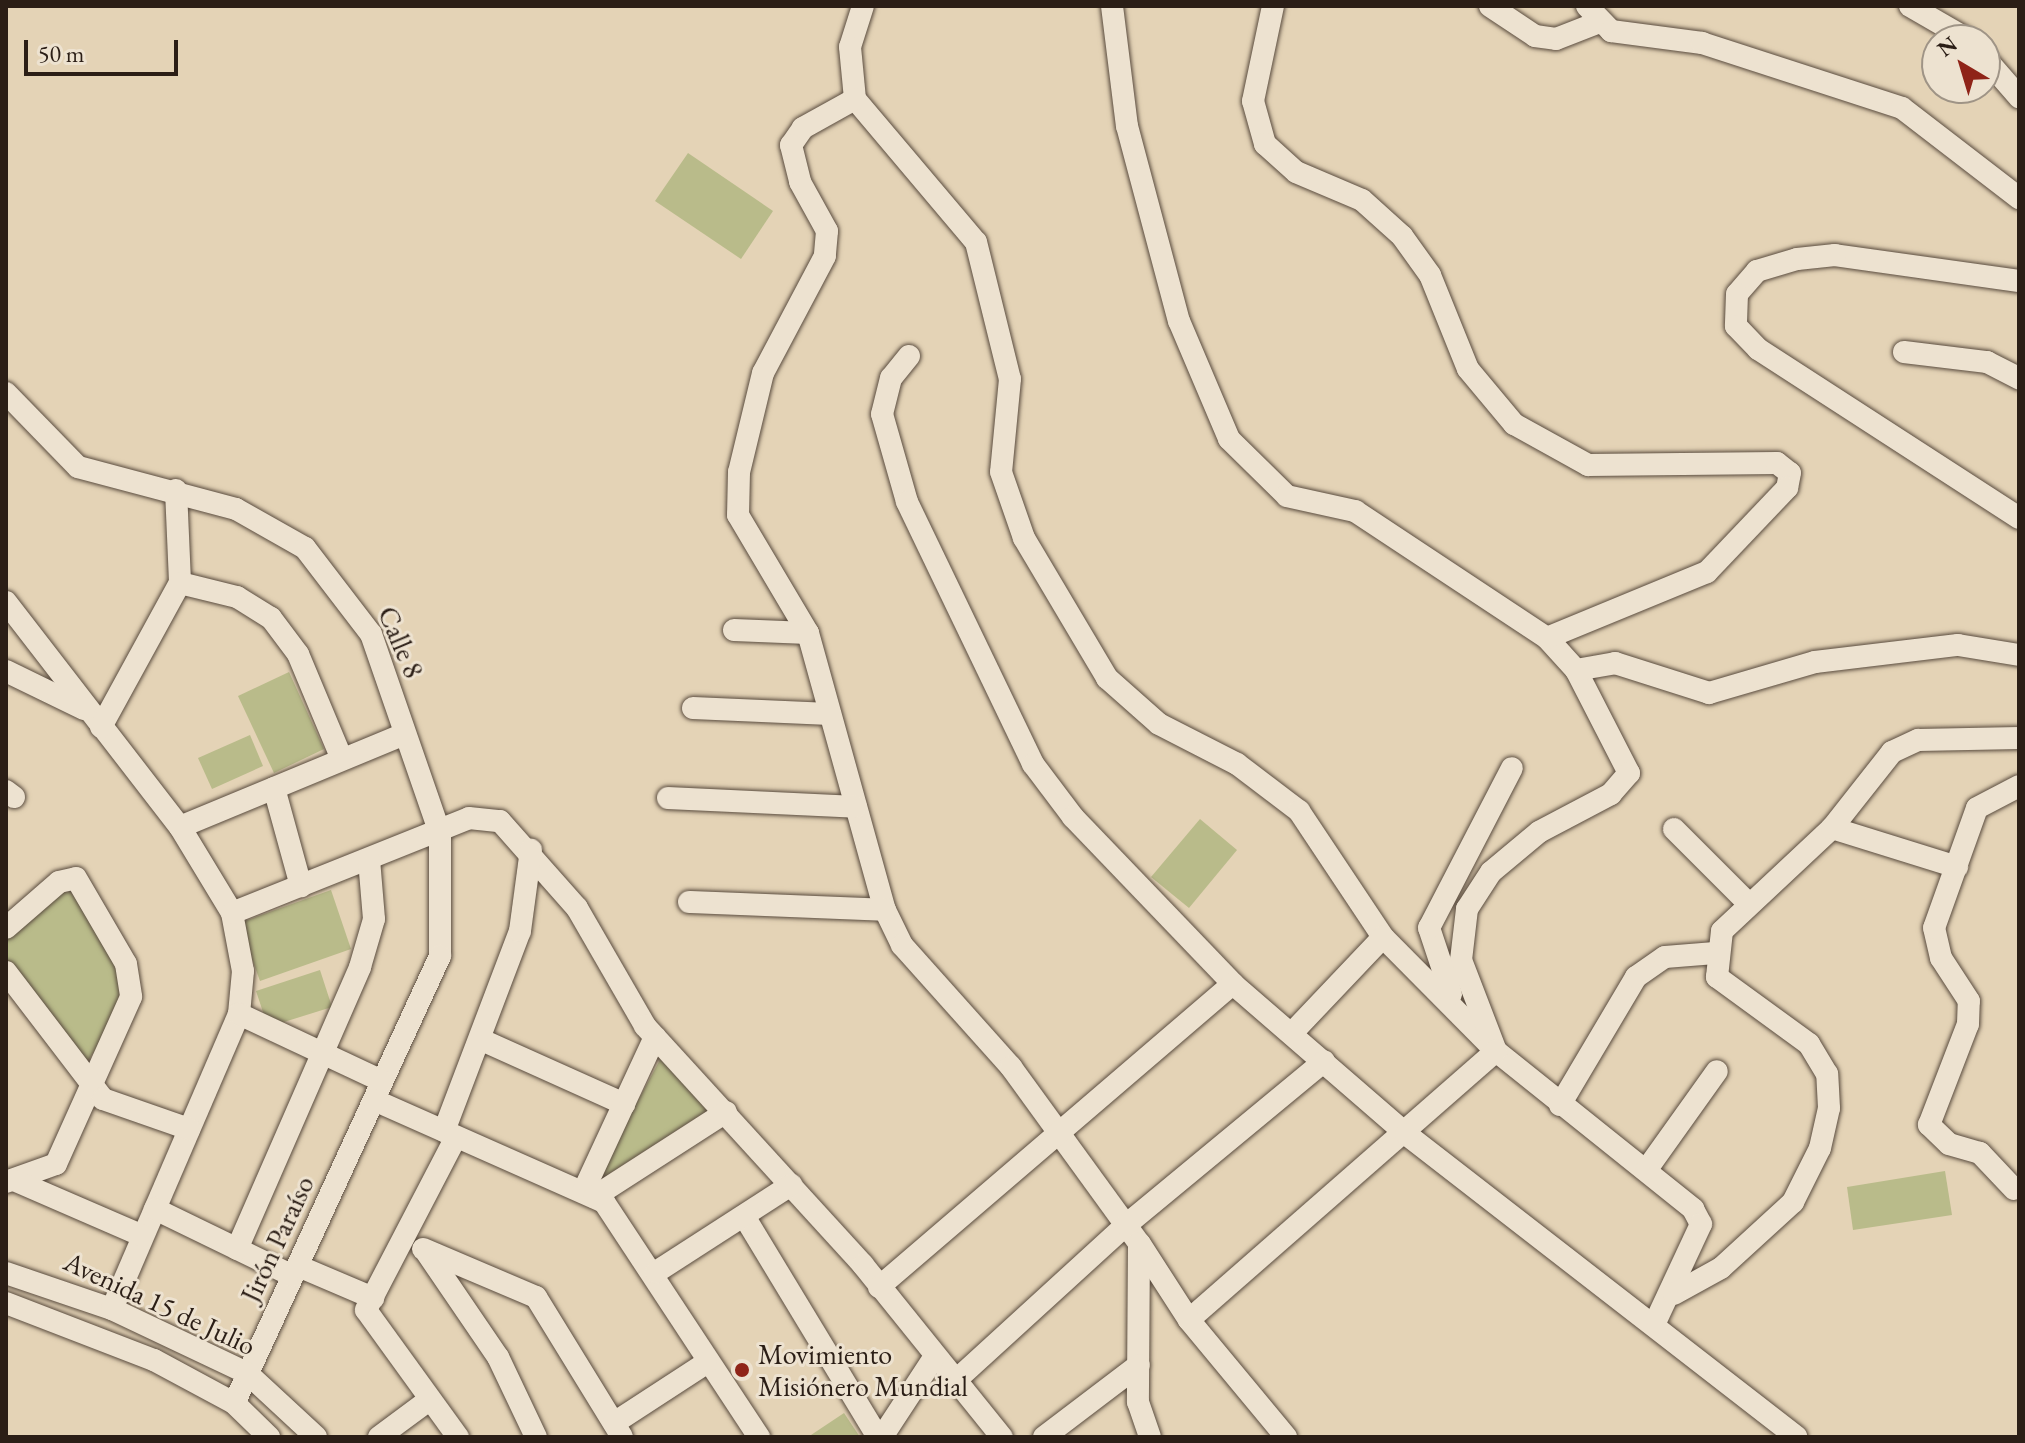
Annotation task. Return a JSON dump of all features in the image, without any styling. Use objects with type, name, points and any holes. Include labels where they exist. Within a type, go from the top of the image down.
[{"type":"street","points":[[863,6],[850,47],[855,99],[976,242],[1010,379],[1001,472],[1024,538],[1107,678],[1159,724],[1237,764],[1299,811],[1383,937],[1454,1002],[1496,1051],[1560,1105],[1647,1169],[1701,1224],[1674,1294],[1654,1325]]},
{"type":"street","points":[[1112,6],[1127,126],[1179,321],[1229,439],[1287,496],[1355,511],[1547,638],[1576,670],[1629,773],[1611,794],[1539,832],[1491,872],[1467,909],[1461,960],[1496,1051]]},
{"type":"street","points":[[1273,6],[1253,101],[1265,144],[1296,172],[1362,200],[1402,236],[1430,275],[1468,369],[1514,424],[1588,465],[1777,463],[1790,473],[1787,488],[1707,572],[1547,638]]},
{"type":"street","points":[[1490,6],[1535,36],[1565,37],[1592,15],[1702,43],[1902,108],[2019,198]]},
{"type":"street","points":[[1910,6],[1941,24]]},
{"type":"street","points":[[2001,76],[2019,97]]},
{"type":"street","points":[[855,99],[803,128],[791,145],[800,182],[827,231],[825,256],[763,373],[735,497],[738,515],[808,633],[885,910],[923,973],[1061,1135],[1133,1234],[1189,1320],[1286,1437]]},
{"type":"street","points":[[2019,281],[1835,255],[1797,259],[1757,271],[1737,294],[1736,326],[1758,349],[2019,518]]},
{"type":"street","points":[[1904,352],[1987,362],[2019,378]]},
{"type":"street","points":[[909,356],[891,378],[882,414],[907,502],[983,670],[1033,764],[1073,817],[1233,984],[1406,1134],[1621,1307],[1654,1325],[1796,1437]]},
{"type":"street","name":"Calle 8","points":[[6,393],[78,467],[176,490],[269,524],[331,576],[371,634],[440,833],[440,956],[378,1090]]},
{"type":"street","points":[[95,719],[180,583],[176,490]]},
{"type":"street","points":[[180,583],[237,597],[271,618],[298,654],[342,759]]},
{"type":"street","points":[[6,602],[180,827],[232,913],[243,971],[239,1014],[112,1309]]},
{"type":"street","points":[[734,630],[808,633]]},
{"type":"street","points":[[1576,670],[1615,663],[1709,693],[1815,662],[1958,645],[2019,655]]},
{"type":"street","points":[[6,671],[95,719]]},
{"type":"street","points":[[693,708],[830,714]]},
{"type":"street","points":[[180,827],[404,734]]},
{"type":"street","points":[[1674,1294],[1721,1268],[1793,1202],[1820,1148],[1829,1108],[1827,1074],[1809,1044],[1730,990],[1717,977],[1715,953],[1722,931],[1832,828],[1892,752],[1918,740],[2019,738]]},
{"type":"street","points":[[1454,1002],[1429,928],[1512,768]]},
{"type":"street","points":[[274,788],[301,886]]},
{"type":"street","points":[[2014,1189],[1980,1153],[1949,1144],[1929,1125],[1968,1024],[1969,1001],[1933,942],[1977,808],[2016,791]]},
{"type":"street","points":[[668,798],[856,807]]},
{"type":"street","points":[[232,913],[489,817],[531,850],[577,908],[655,1037],[791,1185],[879,1287],[933,1359],[1002,1437]]},
{"type":"street","points":[[1832,828],[1957,867]]},
{"type":"street","points":[[1674,829],[1749,904]]},
{"type":"street","points":[[458,1437],[376,1328],[366,1310],[408,1231],[450,1134],[484,1041],[520,931],[531,850]]},
{"type":"street","points":[[237,1249],[374,919],[369,860]]},
{"type":"street","points":[[6,928],[69,875],[108,929],[126,964],[131,997],[56,1164],[11,1181]]},
{"type":"street","points":[[689,902],[885,910]]},
{"type":"street","points":[[1292,1033],[1383,937]]},
{"type":"street","points":[[1560,1105],[1636,977],[1665,957],[1715,953]]},
{"type":"street","points":[[6,972],[103,1099],[189,1129]]},
{"type":"street","points":[[879,1287],[1061,1135],[1233,984]]},
{"type":"street","points":[[239,1014],[321,1052],[450,1134],[588,1195],[656,1272],[706,1363],[759,1437]]},
{"type":"street","points":[[588,1195],[655,1037]]},
{"type":"street","points":[[484,1041],[624,1104]]},
{"type":"street","points":[[1189,1320],[1406,1134],[1496,1051]]},
{"type":"street","points":[[954,1382],[1133,1234],[1324,1061]]},
{"type":"street","points":[[1647,1169],[1717,1071]]},
{"type":"street","name":"Jirón Paraíso","points":[[234,1403],[378,1090]]},
{"type":"street","points":[[588,1195],[726,1112]]},
{"type":"street","points":[[11,1181],[143,1236]]},
{"type":"street","points":[[656,1272],[791,1185]]},
{"type":"street","points":[[155,1209],[237,1249],[373,1298]]},
{"type":"street","points":[[744,1216],[880,1437],[933,1359]]},
{"type":"street","points":[[408,1231],[498,1357],[536,1437]]},
{"type":"street","points":[[1133,1234],[1138,1402],[1150,1437]]},
{"type":"street","points":[[423,1249],[536,1297],[618,1430],[706,1363]]},
{"type":"street","name":"Avenida 15 de Julio","points":[[6,1273],[112,1309],[247,1373],[316,1437]]},
{"type":"street","name":"Avenida 15 de Julio","points":[[6,1303],[90,1331],[234,1403],[269,1437]]},
{"type":"street","points":[[1044,1437],[1139,1365]]},
{"type":"street","points":[[379,1437],[429,1400]]},
{"type":"green space","points":[[688,153],[773,211],[741,259],[655,201]]},
{"type":"green space","points":[[289,672],[324,749],[274,773],[238,696]]},
{"type":"green space","points":[[250,735],[263,766],[212,789],[198,758]]},
{"type":"green space","points":[[1200,819],[1237,850],[1189,908],[1151,877]]},
{"type":"green space","points":[[64,886],[73,887],[115,956],[123,1005],[85,1066],[6,963],[6,934]]},
{"type":"green space","points":[[331,890],[351,949],[260,981],[239,923]]},
{"type":"green space","points":[[320,970],[332,1007],[268,1027],[256,991]]},
{"type":"green space","points":[[662,1056],[708,1110],[604,1177],[599,1173]]},
{"type":"green space","points":[[1945,1171],[1952,1215],[1853,1230],[1847,1187]]},
{"type":"green space","points":[[844,1413],[860,1437],[808,1437]]},
{"type":"place","name":"Movimiento Misiónero Mundial","points":[[742,1370]]}]
